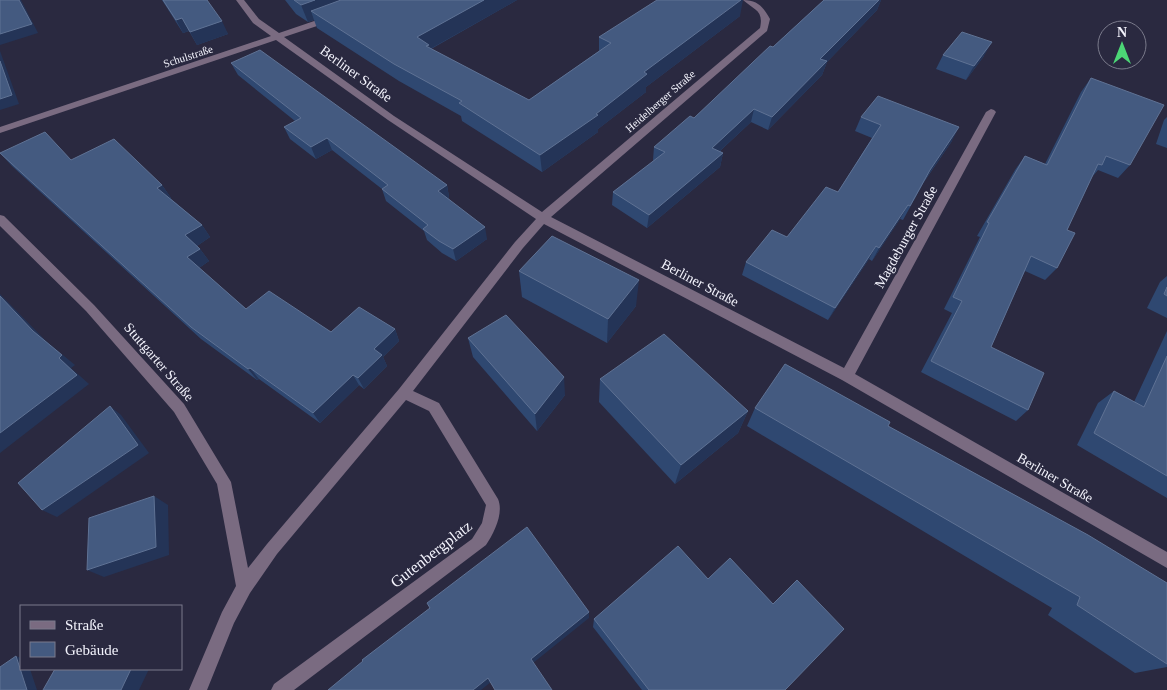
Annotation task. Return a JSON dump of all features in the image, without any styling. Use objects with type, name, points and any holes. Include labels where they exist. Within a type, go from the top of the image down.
[{"type":"street","name":"Berliner Straße","points":[[240,0],[256,21],[281,37],[391,118],[543,218],[847,376],[1167,560]]},
{"type":"street","name":"Heidelberger Straße","points":[[543,218],[764,29],[766,19],[760,8],[747,0]]},
{"type":"street","name":"Schulstraße","points":[[0,130],[281,37],[346,13]]},
{"type":"street","name":"Magdeburger Straße","points":[[847,376],[991,112]]},
{"type":"street","points":[[198,690],[228,618],[244,587],[272,549],[404,393],[519,245],[543,218]]},
{"type":"street","name":"Stuttgarter Straße","points":[[0,219],[90,308],[179,408],[224,482],[244,587]]},
{"type":"street","name":"Gutenbergplatz","points":[[280,690],[477,544],[487,532],[492,519],[494,504],[434,408],[404,393]]},
{"type":"building","points":[[0,0],[19,0],[32,24],[0,34]]},
{"type":"building","points":[[163,0],[207,0],[222,21],[190,32],[182,18],[176,20]]},
{"type":"building","points":[[294,0],[315,0],[301,5]]},
{"type":"building","points":[[341,0],[484,0],[417,37],[429,45],[426,46],[529,100],[611,43],[599,37],[657,0],[741,0],[644,72],[647,74],[596,114],[598,115],[540,155],[459,103],[462,101],[394,64],[311,11]]},
{"type":"building","points":[[824,0],[879,0],[820,59],[827,61],[772,117],[754,109],[712,148],[723,153],[649,215],[613,192],[665,152],[654,147],[690,116],[694,118],[770,46],[773,47]]},
{"type":"building","points":[[962,32],[992,42],[974,66],[943,55]]},
{"type":"building","points":[[260,50],[447,185],[438,191],[485,227],[453,249],[423,229],[428,225],[382,189],[388,185],[327,138],[311,147],[284,127],[301,118],[231,63]]},
{"type":"building","points":[[0,61],[12,95],[0,99]]},
{"type":"building","points":[[1091,78],[1164,105],[1130,165],[1106,156],[1102,165],[1098,164],[1067,230],[1075,233],[1057,268],[1031,256],[991,347],[1044,373],[1028,410],[931,361],[962,301],[953,297],[989,223],[987,222],[1025,156],[1047,165]]},
{"type":"building","points":[[878,96],[959,127],[930,170],[910,206],[908,205],[879,248],[876,246],[835,308],[746,262],[772,230],[787,237],[826,187],[838,192],[881,125],[861,117]]},
{"type":"building","points":[[45,132],[71,160],[114,139],[162,185],[157,188],[202,225],[185,235],[200,249],[187,257],[246,309],[269,291],[331,332],[359,307],[395,329],[374,349],[382,355],[358,378],[353,375],[313,413],[191,327],[0,153]]},
{"type":"building","points":[[552,236],[639,280],[608,319],[519,271]]},
{"type":"building","points":[[0,296],[33,331],[62,355],[59,358],[77,375],[0,433]]},
{"type":"building","points":[[506,315],[564,377],[535,414],[468,338]]},
{"type":"building","points":[[664,334],[748,411],[681,465],[600,379]]},
{"type":"building","points":[[1167,356],[1167,476],[1094,433],[1114,391],[1144,407]]},
{"type":"building","points":[[785,364],[890,422],[888,426],[1088,535],[1167,583],[1167,664],[1077,605],[1080,597],[755,408]]},
{"type":"building","points":[[110,406],[138,445],[42,510],[18,483]]},
{"type":"building","points":[[154,496],[156,547],[87,570],[89,518]]},
{"type":"building","points":[[527,527],[589,612],[531,659],[552,690],[495,690],[488,678],[473,690],[328,690],[362,660],[430,608],[427,603]]},
{"type":"building","points":[[678,546],[708,579],[730,558],[773,604],[797,580],[844,629],[785,690],[649,690],[594,619]]},
{"type":"building","points":[[16,656],[27,690],[0,690],[0,667]]},
{"type":"building","points":[[54,670],[131,670],[121,690],[43,690]]}]
